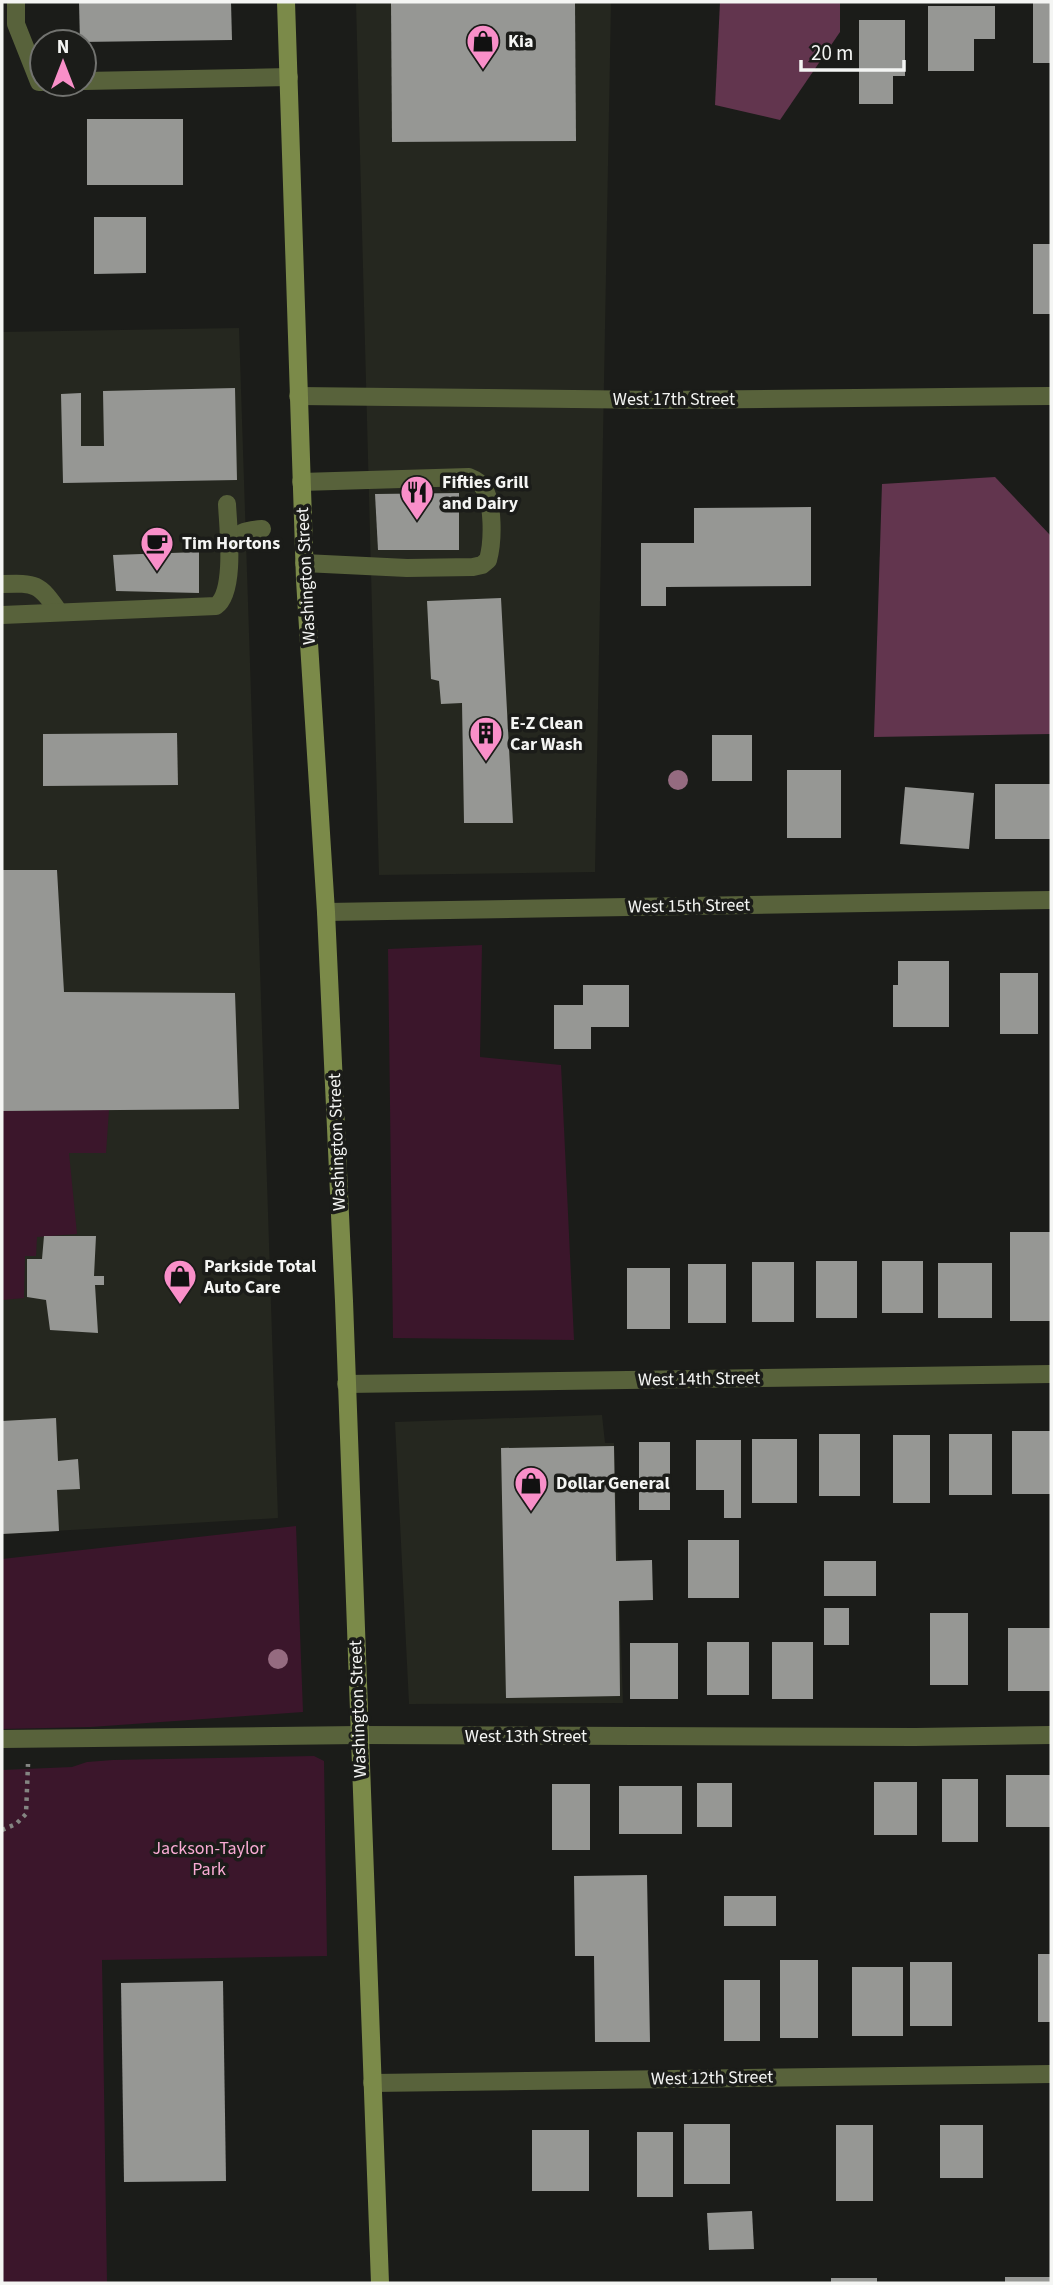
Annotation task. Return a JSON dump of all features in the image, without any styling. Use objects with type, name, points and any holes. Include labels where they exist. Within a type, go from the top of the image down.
[{"type":"main road","name":"Washington Street","points":[[286,2],[304,563],[327,912],[380,2283]]},
{"type":"street","points":[[16,2],[16,24],[28,54]]},
{"type":"street","points":[[98,81],[289,78]]},
{"type":"street","name":"West 17th Street","points":[[298,396],[661,400],[1051,396]]},
{"type":"street","points":[[301,482],[469,477],[484,488],[493,536],[488,560],[482,565],[472,567],[407,568],[304,563]]},
{"type":"street","points":[[2,615],[216,606],[223,599],[230,562],[227,504]]},
{"type":"street","points":[[229,547],[239,533],[262,529]]},
{"type":"street","points":[[2,584],[30,583],[37,586],[59,612]]},
{"type":"street","name":"West 15th Street","points":[[327,912],[1051,900]]},
{"type":"street","name":"West 14th Street","points":[[346,1384],[1051,1374]]},
{"type":"street","name":"West 13th Street","points":[[2,1738],[1051,1735]]},
{"type":"street","name":"West 12th Street","points":[[372,2083],[1051,2074]]},
{"type":"path","points":[[2,1830],[16,1824],[26,1814],[29,1738]]},
{"type":"shaded area","points":[[356,2],[611,2],[595,872],[379,875]]},
{"type":"shaded area","points":[[720,2],[840,2],[840,32],[780,120],[715,105]]},
{"type":"shaded area","points":[[239,328],[278,1518],[2,1534],[2,332]]},
{"type":"shaded area","points":[[995,477],[1051,536],[1051,734],[874,737],[882,484]]},
{"type":"shaded area","points":[[602,1415],[605,1443],[614,1443],[623,1703],[409,1704],[395,1422]]},
{"type":"green space","points":[[482,945],[480,1057],[561,1065],[574,1340],[393,1338],[388,949]]},
{"type":"green space","points":[[109,1110],[106,1153],[69,1153],[77,1234],[37,1237],[36,1256],[25,1256],[24,1298],[3,1300],[2,1111]]},
{"type":"green space","points":[[296,1526],[303,1712],[91,1727],[2,1729],[2,1559]]},
{"type":"green space","name":"Jackson-Taylor Park","points":[[314,1756],[324,1761],[327,1956],[102,1960],[107,2283],[2,2283],[2,1770],[72,1767],[87,1762],[113,1760]]},
{"type":"building","points":[[79,2],[231,2],[232,40],[98,42],[98,28],[80,28]]},
{"type":"building","name":"Kia","points":[[391,2],[575,2],[576,141],[392,142]]},
{"type":"building","points":[[1033,2],[1051,2],[1051,63],[1033,63]]},
{"type":"building","points":[[928,6],[995,6],[995,39],[974,39],[974,71],[928,71]]},
{"type":"building","points":[[859,20],[905,20],[905,76],[893,76],[893,104],[859,104]]},
{"type":"building","points":[[87,119],[183,119],[183,185],[87,185]]},
{"type":"building","points":[[94,217],[146,217],[146,273],[94,274]]},
{"type":"building","points":[[1033,244],[1051,244],[1051,314],[1033,314]]},
{"type":"building","points":[[235,388],[237,480],[63,483],[61,394],[81,393],[81,446],[104,446],[103,391]]},
{"type":"building","name":"Fifties Grill and Dairy","points":[[459,493],[459,550],[378,550],[375,494]]},
{"type":"building","points":[[811,507],[811,586],[666,587],[666,606],[641,606],[641,543],[694,543],[694,508]]},
{"type":"building","name":"Tim Hortons","points":[[199,552],[199,593],[116,591],[113,555]]},
{"type":"building","name":"E-Z Clean Car Wash","points":[[501,598],[513,823],[464,823],[462,703],[441,704],[439,681],[431,679],[427,601]]},
{"type":"building","points":[[177,733],[178,785],[43,786],[43,734]]},
{"type":"building","points":[[712,735],[752,735],[752,781],[712,781]]},
{"type":"building","points":[[787,770],[841,770],[841,838],[787,838]]},
{"type":"building","points":[[995,784],[1051,784],[1051,839],[995,839]]},
{"type":"building","points":[[905,787],[974,793],[969,849],[900,844]]},
{"type":"building","points":[[2,870],[57,870],[64,992],[235,993],[239,1109],[2,1111]]},
{"type":"building","points":[[898,961],[949,961],[949,1027],[893,1027],[893,985],[898,985]]},
{"type":"building","points":[[1000,973],[1038,973],[1038,1034],[1000,1034]]},
{"type":"building","points":[[583,985],[629,985],[629,1027],[591,1027],[591,1049],[554,1049],[554,1005],[583,1005]]},
{"type":"building","points":[[1010,1232],[1051,1232],[1051,1321],[1010,1321]]},
{"type":"building","points":[[44,1236],[96,1236],[94,1276],[104,1276],[104,1285],[95,1285],[98,1333],[50,1330],[46,1300],[27,1297],[27,1259],[42,1259]]},
{"type":"building","points":[[816,1261],[857,1261],[857,1318],[816,1318]]},
{"type":"building","points":[[882,1261],[923,1261],[923,1313],[882,1313]]},
{"type":"building","points":[[752,1262],[794,1262],[794,1322],[752,1322]]},
{"type":"building","points":[[938,1263],[992,1263],[992,1318],[938,1318]]},
{"type":"building","points":[[688,1264],[726,1264],[726,1323],[688,1323]]},
{"type":"building","points":[[627,1268],[670,1268],[670,1329],[627,1329]]},
{"type":"building","points":[[56,1418],[58,1461],[78,1459],[80,1489],[57,1490],[59,1531],[2,1534],[2,1421]]},
{"type":"building","points":[[1012,1431],[1051,1431],[1051,1494],[1012,1494]]},
{"type":"building","points":[[819,1434],[860,1434],[860,1496],[819,1496]]},
{"type":"building","points":[[949,1434],[992,1434],[992,1495],[949,1495]]},
{"type":"building","points":[[893,1435],[930,1435],[930,1503],[893,1503]]},
{"type":"building","points":[[752,1439],[797,1439],[797,1503],[752,1503]]},
{"type":"building","points":[[696,1440],[741,1440],[741,1518],[724,1518],[724,1490],[696,1490]]},
{"type":"building","points":[[639,1442],[670,1442],[670,1510],[639,1510]]},
{"type":"building","points":[[614,1446],[616,1561],[652,1560],[653,1600],[619,1601],[620,1696],[506,1698],[501,1448]]},
{"type":"building","points":[[688,1540],[739,1540],[739,1598],[688,1598]]},
{"type":"building","points":[[824,1561],[876,1561],[876,1596],[824,1596]]},
{"type":"building","points":[[824,1608],[849,1608],[849,1645],[824,1645]]},
{"type":"building","points":[[930,1613],[968,1613],[968,1685],[930,1685]]},
{"type":"building","points":[[1008,1628],[1051,1628],[1051,1691],[1008,1691]]},
{"type":"building","points":[[707,1642],[749,1642],[749,1695],[707,1695]]},
{"type":"building","points":[[772,1642],[813,1642],[813,1699],[772,1699]]},
{"type":"building","points":[[630,1643],[678,1643],[678,1699],[630,1699]]},
{"type":"building","points":[[1006,1775],[1051,1775],[1051,1827],[1006,1827]]},
{"type":"building","points":[[942,1779],[978,1779],[978,1842],[942,1842]]},
{"type":"building","points":[[874,1782],[917,1782],[917,1835],[874,1835]]},
{"type":"building","points":[[697,1783],[732,1783],[732,1827],[697,1827]]},
{"type":"building","points":[[552,1784],[590,1784],[590,1850],[552,1850]]},
{"type":"building","points":[[619,1786],[682,1786],[682,1834],[619,1834]]},
{"type":"building","points":[[647,1875],[650,2042],[595,2042],[594,1956],[575,1956],[574,1876]]},
{"type":"building","points":[[724,1896],[776,1896],[776,1926],[724,1926]]},
{"type":"building","points":[[1038,1954],[1051,1954],[1051,2022],[1038,2022]]},
{"type":"building","points":[[780,1960],[818,1960],[818,2038],[780,2038]]},
{"type":"building","points":[[910,1962],[952,1962],[952,2026],[910,2026]]},
{"type":"building","points":[[852,1967],[903,1967],[903,2036],[852,2036]]},
{"type":"building","points":[[724,1980],[760,1980],[760,2041],[724,2041]]},
{"type":"building","points":[[223,1981],[226,2181],[124,2182],[121,1983]]},
{"type":"building","points":[[684,2124],[730,2124],[730,2184],[684,2184]]},
{"type":"building","points":[[836,2125],[873,2125],[873,2201],[836,2201]]},
{"type":"building","points":[[940,2125],[983,2125],[983,2178],[940,2178]]},
{"type":"building","points":[[532,2130],[589,2130],[589,2191],[532,2191]]},
{"type":"building","points":[[637,2132],[673,2132],[673,2197],[637,2197]]},
{"type":"building","points":[[752,2211],[754,2249],[709,2250],[707,2213]]},
{"type":"building","points":[[1005,2277],[1051,2277],[1051,2283],[1005,2283]]},
{"type":"building","points":[[831,2278],[877,2278],[877,2283],[831,2283]]},
{"type":"place","name":"Kia","points":[[483,71]]},
{"type":"place","name":"Fifties Grill and Dairy","points":[[417,522]]},
{"type":"place","name":"Tim Hortons","points":[[157,573]]},
{"type":"place","name":"E-Z Clean Car Wash","points":[[486,763]]},
{"type":"place","name":"Parkside Total Auto Care","points":[[180,1306]]},
{"type":"place","name":"Dollar General","points":[[531,1513]]}]
